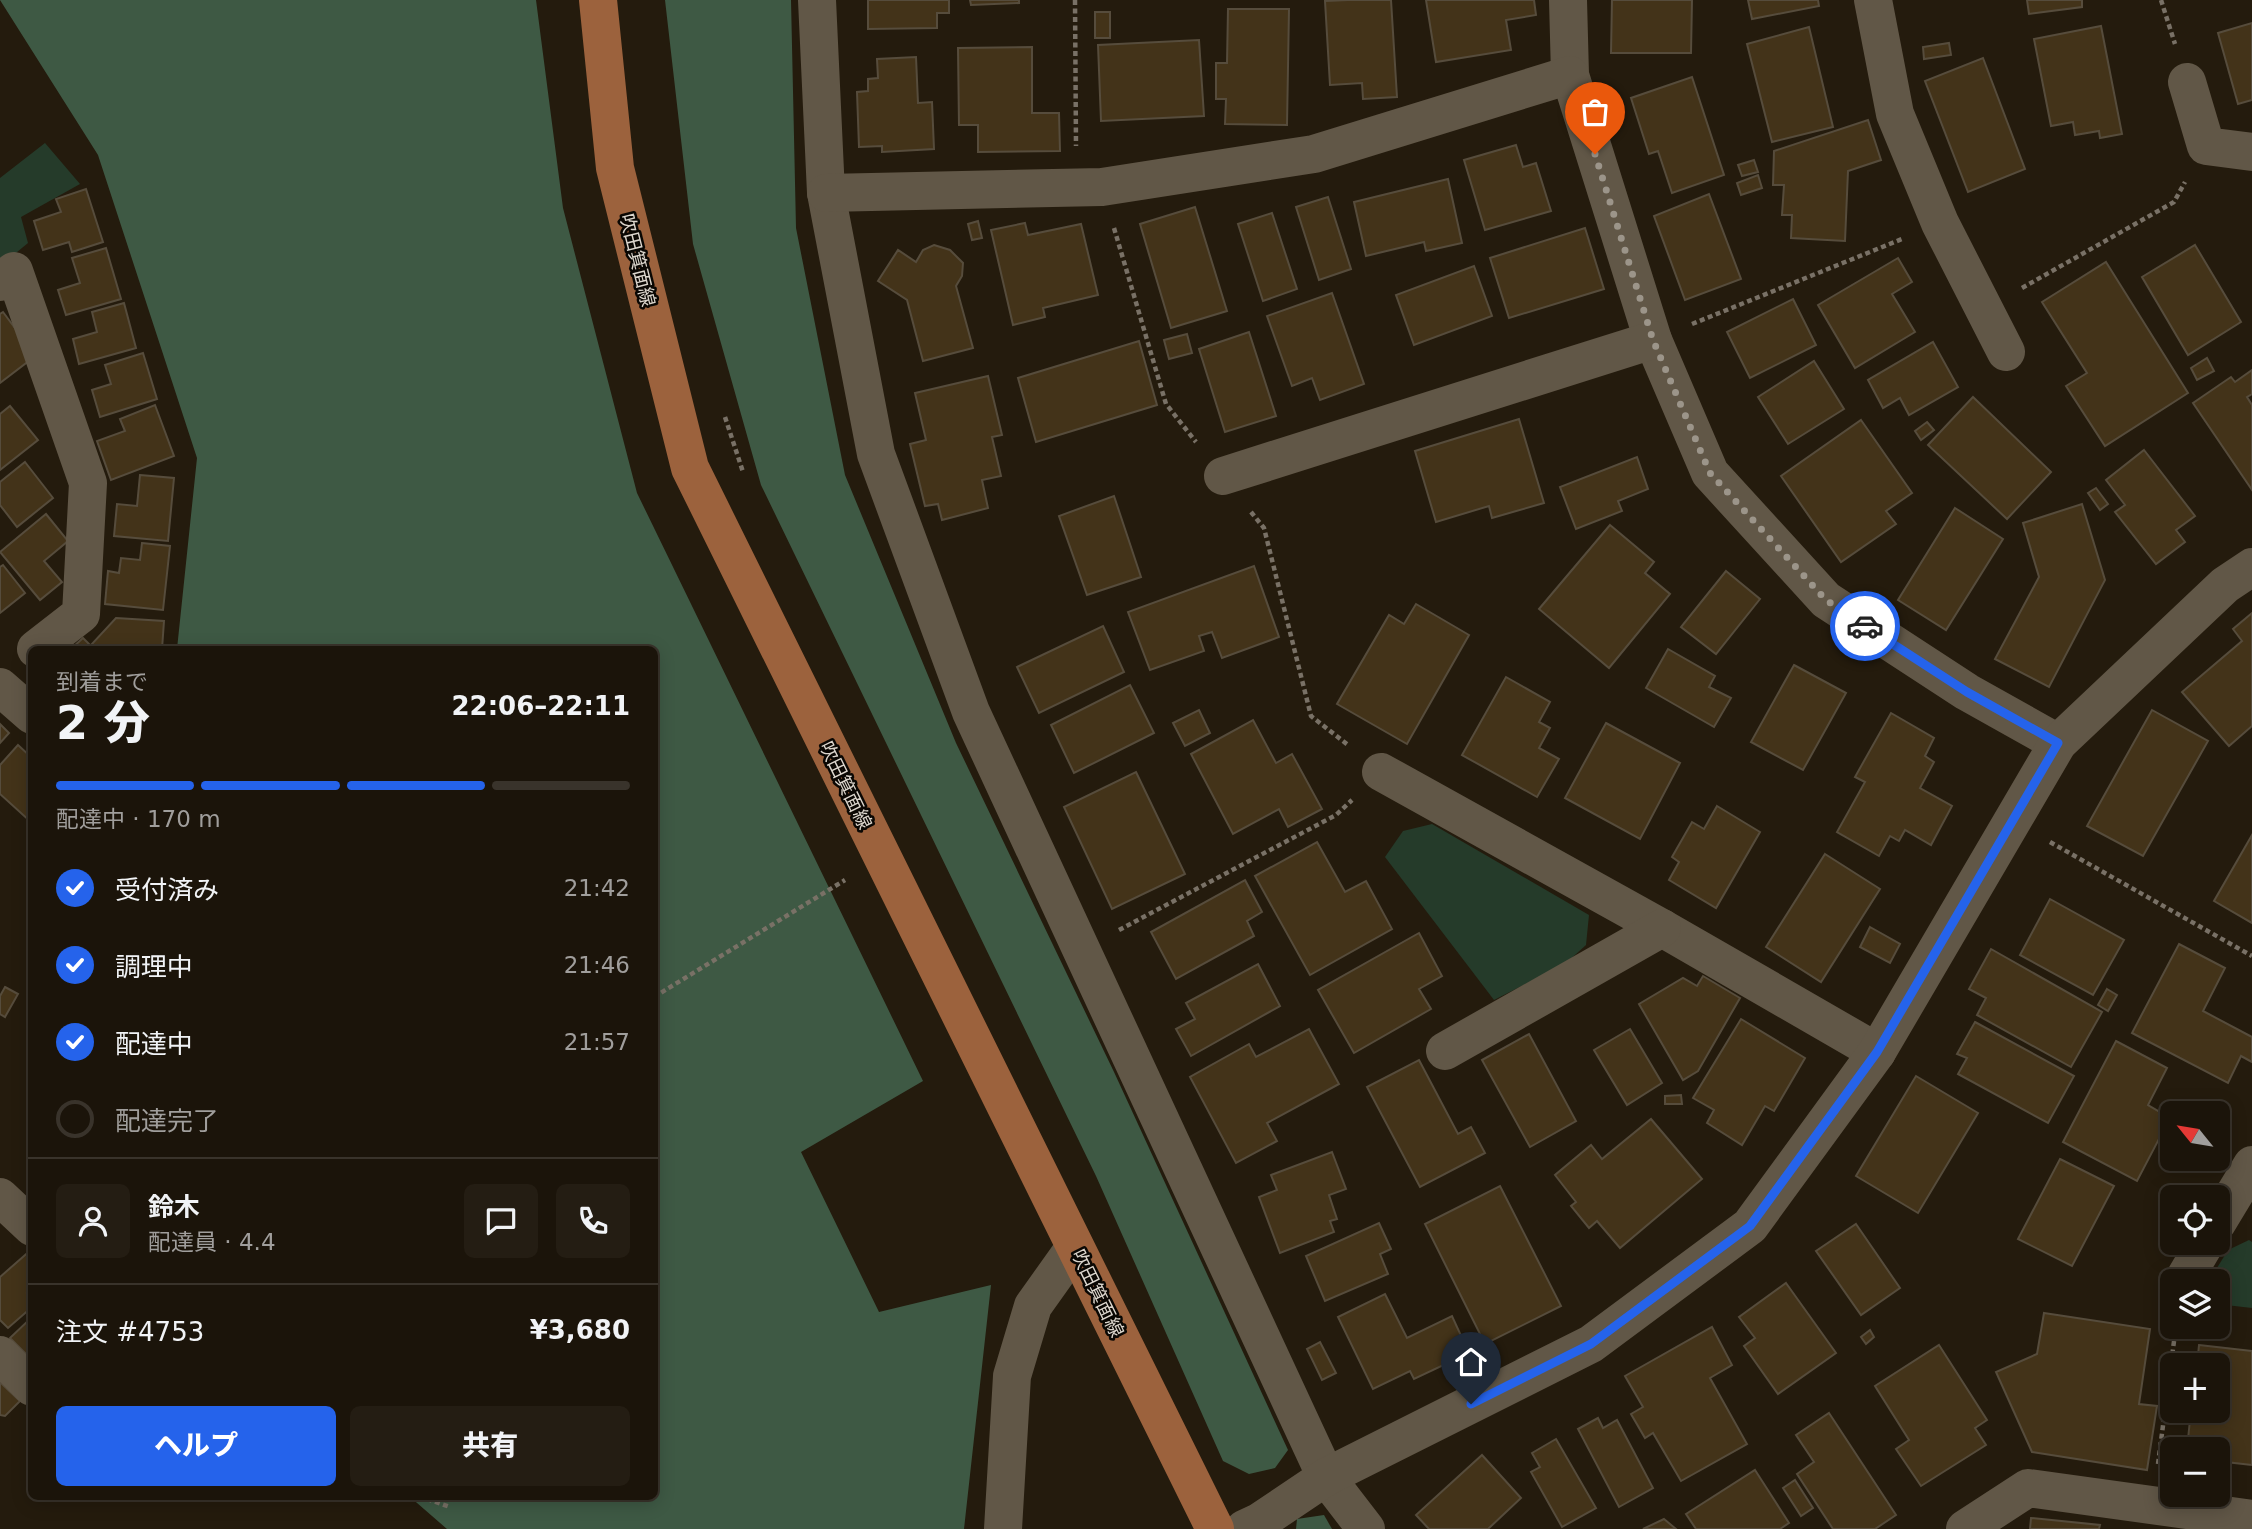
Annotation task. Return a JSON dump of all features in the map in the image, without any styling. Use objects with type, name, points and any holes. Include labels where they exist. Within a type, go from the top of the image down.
[{"type":"main road","name":"吹田箕面線","points":[[598,0],[615,168],[690,468],[1215,1529]]},
{"type":"street","points":[[817,0],[826,193],[876,454],[971,712],[1326,1477],[1366,1529]]},
{"type":"street","points":[[1568,0],[1570,75],[1653,340],[1710,473],[1826,600],[1967,692],[2058,743]]},
{"type":"street","points":[[1873,0],[1895,114],[1940,223],[2006,352]]},
{"type":"street","points":[[826,193],[1089,188],[1314,154],[1570,75]]},
{"type":"street","points":[[2187,82],[2206,146],[2252,152]]},
{"type":"street","points":[[0,282],[14,271],[88,483],[81,614],[40,646]]},
{"type":"street","points":[[1223,476],[1653,340]]},
{"type":"street","points":[[1244,1529],[1259,1522],[1326,1477],[1591,1344],[1750,1226],[1877,1052],[2058,743],[2225,585],[2252,567]]},
{"type":"street","points":[[0,678],[28,656]]},
{"type":"street","points":[[0,687],[28,712]]},
{"type":"street","points":[[1381,772],[1662,928],[1877,1052]]},
{"type":"street","points":[[1445,1051],[1662,928]]},
{"type":"street","points":[[2230,1201],[2252,1165]]},
{"type":"street","points":[[1003,1529],[1012,1376],[1033,1306],[1075,1247]]},
{"type":"street","points":[[0,1355],[28,1383]]},
{"type":"street","points":[[1965,1529],[2028,1488],[2252,1519]]},
{"type":"path","points":[[1075,0],[1089,188],[1166,404]]},
{"type":"path","points":[[1985,310],[2174,202]]},
{"type":"path","points":[[1653,340],[1857,256]]},
{"type":"path","points":[[724,413],[745,479]]},
{"type":"path","points":[[1081,950],[1336,815],[1381,772],[1311,716],[1264,528]]},
{"type":"path","points":[[2012,821],[2252,956]]},
{"type":"path","points":[[658,995],[882,857]]},
{"type":"path","points":[[2153,1506],[2174,1339]]},
{"type":"path","points":[[430,1500],[450,1507]]},
{"type":"green space","points":[[0,0],[536,0],[563,208],[637,493],[923,1081],[801,1152],[879,1312],[991,1285],[964,1529],[447,1529],[414,1500],[658,1500],[658,646],[177,646],[197,458],[98,155]]},
{"type":"green space","points":[[665,0],[791,0],[796,228],[845,475],[956,743],[1114,1072],[1288,1450],[1275,1468],[1249,1474],[1223,1461],[1096,1176],[761,485],[693,244]]},
{"type":"green space","points":[[45,143],[80,184],[21,217],[28,243],[0,266],[0,178]]},
{"type":"green space","points":[[1432,824],[1589,915],[1586,945],[1565,964],[1494,1000],[1385,857],[1403,831]]},
{"type":"green space","points":[[2249,1240],[2252,1242],[2252,1308],[2230,1305],[2230,1269],[2216,1269],[2225,1255],[2230,1255],[2230,1249]]},
{"type":"green space","points":[[1324,1515],[1332,1529],[1296,1529],[1297,1519]]},
{"type":"building","points":[[868,0],[949,0],[949,13],[937,13],[937,28],[868,29]]},
{"type":"building","points":[[970,0],[1019,0],[1019,3],[971,5]]},
{"type":"building","points":[[1391,0],[1397,97],[1363,99],[1362,83],[1330,85],[1325,1]]},
{"type":"building","points":[[1426,0],[1534,0],[1536,15],[1506,20],[1511,50],[1436,62]]},
{"type":"building","points":[[1612,0],[1692,0],[1691,53],[1611,53]]},
{"type":"building","points":[[1748,0],[1818,0],[1819,6],[1752,19]]},
{"type":"building","points":[[2027,0],[2082,0],[2082,7],[2029,14]]},
{"type":"building","points":[[1228,9],[1289,9],[1287,125],[1225,124],[1226,99],[1216,99],[1216,63],[1227,63]]},
{"type":"building","points":[[1095,12],[1110,12],[1110,38],[1095,38]]},
{"type":"building","points":[[2252,23],[2252,100],[2238,104],[2218,33]]},
{"type":"building","points":[[2101,26],[2122,134],[2100,138],[2099,131],[2075,135],[2073,122],[2051,126],[2034,39]]},
{"type":"building","points":[[1809,27],[1833,127],[1772,142],[1747,44]]},
{"type":"building","points":[[1199,40],[1204,116],[1101,121],[1098,45]]},
{"type":"building","points":[[1949,43],[1951,55],[1924,59],[1923,47]]},
{"type":"building","points":[[1032,47],[1032,113],[1059,113],[1060,151],[978,152],[978,125],[959,125],[958,48]]},
{"type":"building","points":[[916,57],[918,103],[932,102],[934,149],[882,152],[882,146],[859,147],[857,92],[868,91],[868,79],[878,78],[877,59]]},
{"type":"building","points":[[1983,58],[2025,169],[1968,192],[1925,81]]},
{"type":"building","points":[[1692,77],[1724,175],[1672,193],[1658,151],[1649,154],[1631,98]]},
{"type":"building","points":[[1868,120],[1881,160],[1848,171],[1845,241],[1791,238],[1792,215],[1782,215],[1784,185],[1773,185],[1774,151]]},
{"type":"building","points":[[1516,145],[1523,167],[1536,163],[1551,211],[1485,230],[1464,160]]},
{"type":"building","points":[[1754,160],[1758,172],[1742,176],[1738,165]]},
{"type":"building","points":[[1758,175],[1762,188],[1741,195],[1737,183]]},
{"type":"building","points":[[1448,179],[1462,243],[1426,251],[1424,242],[1366,256],[1354,202]]},
{"type":"building","points":[[86,189],[103,242],[72,252],[69,242],[43,250],[34,221],[61,212],[56,199]]},
{"type":"building","points":[[1709,194],[1741,279],[1685,300],[1654,216]]},
{"type":"building","points":[[1328,197],[1351,269],[1319,280],[1296,207]]},
{"type":"building","points":[[1195,207],[1227,311],[1171,328],[1140,224]]},
{"type":"building","points":[[1272,213],[1297,289],[1263,301],[1238,224]]},
{"type":"building","points":[[978,221],[982,238],[972,240],[968,224]]},
{"type":"building","points":[[1025,223],[1028,235],[1081,224],[1098,295],[1043,308],[1045,317],[1013,325],[991,230]]},
{"type":"building","points":[[1585,228],[1604,289],[1509,318],[1490,258]]},
{"type":"building","points":[[934,245],[950,250],[963,263],[962,276],[956,286],[973,348],[923,361],[907,300],[878,281],[898,250],[916,262],[923,250]]},
{"type":"building","points":[[2195,245],[2241,322],[2188,355],[2142,277]]},
{"type":"building","points":[[106,248],[121,299],[66,315],[58,290],[80,283],[72,258]]},
{"type":"building","points":[[1898,258],[1912,282],[1892,294],[1915,332],[1855,368],[1818,305]]},
{"type":"building","points":[[2106,262],[2188,393],[2105,446],[2066,386],[2087,373],[2042,302]]},
{"type":"building","points":[[1474,266],[1492,316],[1414,345],[1396,295]]},
{"type":"building","points":[[1332,293],[1364,384],[1320,400],[1312,378],[1292,386],[1267,316]]},
{"type":"building","points":[[1793,299],[1816,345],[1750,378],[1727,332]]},
{"type":"building","points":[[124,303],[136,348],[79,364],[73,339],[97,332],[92,312]]},
{"type":"building","points":[[3,312],[26,343],[30,360],[0,383],[0,314]]},
{"type":"building","points":[[1249,332],[1276,416],[1225,432],[1199,349]]},
{"type":"building","points":[[1187,334],[1192,353],[1169,359],[1164,340]]},
{"type":"building","points":[[1139,341],[1157,405],[1036,442],[1018,378]]},
{"type":"building","points":[[1933,342],[1958,387],[1909,415],[1900,398],[1883,408],[1868,380]]},
{"type":"building","points":[[143,353],[157,399],[100,417],[92,390],[111,384],[105,365]]},
{"type":"building","points":[[2207,358],[2214,371],[2197,380],[2191,368]]},
{"type":"building","points":[[1814,361],[1844,409],[1788,444],[1758,397]]},
{"type":"building","points":[[2252,370],[2252,394],[2247,397],[2252,405],[2252,490],[2193,403],[2231,377],[2235,382]]},
{"type":"building","points":[[988,376],[1002,435],[992,437],[1001,476],[982,480],[988,508],[942,520],[938,504],[925,506],[910,444],[926,440],[915,393]]},
{"type":"building","points":[[1973,397],[2051,472],[2007,519],[1928,445]]},
{"type":"building","points":[[155,405],[174,456],[111,480],[97,441],[125,431],[120,419]]},
{"type":"building","points":[[10,406],[38,440],[0,470],[0,414]]},
{"type":"building","points":[[1519,419],[1544,503],[1492,518],[1489,506],[1436,522],[1415,451]]},
{"type":"building","points":[[1861,420],[1912,493],[1886,511],[1896,524],[1841,562],[1781,476]]},
{"type":"building","points":[[1927,422],[1934,430],[1921,440],[1915,431]]},
{"type":"building","points":[[2144,450],[2195,516],[2176,530],[2185,542],[2156,564],[2115,512],[2125,505],[2106,480]]},
{"type":"building","points":[[1637,457],[1648,489],[1618,501],[1622,511],[1576,529],[1560,487]]},
{"type":"building","points":[[25,462],[53,498],[17,527],[0,505],[0,482]]},
{"type":"building","points":[[140,475],[174,478],[168,541],[114,536],[117,504],[137,506]]},
{"type":"building","points":[[2096,488],[2108,504],[2100,510],[2088,493]]},
{"type":"building","points":[[1114,496],[1141,577],[1087,595],[1059,516]]},
{"type":"building","points":[[2082,504],[2105,580],[2049,687],[1995,659],[2039,577],[2023,523]]},
{"type":"building","points":[[1955,508],[2003,539],[1946,630],[1898,600]]},
{"type":"building","points":[[46,514],[68,541],[44,561],[62,582],[40,600],[0,552]]},
{"type":"building","points":[[1610,525],[1654,562],[1645,573],[1670,594],[1609,668],[1539,609]]},
{"type":"building","points":[[142,543],[170,546],[163,610],[105,604],[108,571],[119,573],[121,558],[140,560]]},
{"type":"building","points":[[3,565],[25,593],[0,613],[0,567]]},
{"type":"building","points":[[1254,566],[1279,637],[1222,658],[1212,632],[1199,636],[1204,651],[1150,670],[1128,612]]},
{"type":"building","points":[[1726,571],[1760,599],[1716,654],[1681,627]]},
{"type":"building","points":[[1416,604],[1469,635],[1407,744],[1337,704],[1389,615],[1404,624]]},
{"type":"building","points":[[2252,613],[2252,726],[2229,746],[2182,692],[2242,641],[2233,629]]},
{"type":"building","points":[[116,618],[164,621],[162,646],[90,646]]},
{"type":"building","points":[[1103,626],[1124,672],[1039,713],[1017,667]]},
{"type":"building","points":[[83,638],[91,646],[74,646]]},
{"type":"building","points":[[1668,649],[1715,676],[1709,687],[1731,698],[1714,727],[1646,688]]},
{"type":"building","points":[[1794,665],[1846,693],[1803,770],[1751,742]]},
{"type":"building","points":[[1506,677],[1550,702],[1539,722],[1550,728],[1539,748],[1559,759],[1537,797],[1462,755]]},
{"type":"building","points":[[1130,685],[1154,733],[1074,773],[1051,725]]},
{"type":"building","points":[[1199,710],[1210,733],[1185,746],[1173,723]]},
{"type":"building","points":[[2152,710],[2208,741],[2143,856],[2087,826]]},
{"type":"building","points":[[1891,713],[1934,738],[1925,756],[1934,762],[1920,788],[1952,806],[1931,845],[1905,830],[1899,841],[1890,836],[1879,856],[1837,832],[1865,782],[1855,777]]},
{"type":"building","points":[[1253,720],[1276,763],[1292,754],[1322,809],[1288,827],[1279,809],[1233,834],[1191,754]]},
{"type":"building","points":[[1606,723],[1680,763],[1640,839],[1565,798]]},
{"type":"building","points":[[0,724],[9,733],[0,743]]},
{"type":"building","points":[[18,745],[28,754],[28,819],[0,794],[0,765]]},
{"type":"building","points":[[1136,772],[1185,874],[1112,909],[1064,807]]},
{"type":"building","points":[[1717,806],[1760,832],[1716,908],[1669,880],[1679,862],[1672,857],[1692,822],[1704,829]]},
{"type":"building","points":[[2252,835],[2252,923],[2214,901]]},
{"type":"building","points":[[1317,842],[1345,892],[1366,881],[1392,929],[1310,975],[1255,876]]},
{"type":"building","points":[[1825,854],[1880,889],[1821,982],[1766,947]]},
{"type":"building","points":[[1245,880],[1262,912],[1247,921],[1254,936],[1176,979],[1151,932]]},
{"type":"building","points":[[2050,899],[2124,940],[2093,995],[2020,955]]},
{"type":"building","points":[[1870,927],[1900,944],[1890,963],[1860,947]]},
{"type":"building","points":[[1419,933],[1442,976],[1419,989],[1431,1009],[1354,1053],[1318,990]]},
{"type":"building","points":[[2179,944],[2225,968],[2203,1011],[2252,1037],[2252,1062],[2241,1056],[2228,1083],[2132,1033]]},
{"type":"building","points":[[1991,949],[2102,1012],[2071,1067],[1977,1015],[1986,998],[1969,989]]},
{"type":"building","points":[[1258,964],[1280,1006],[1191,1056],[1176,1029],[1195,1019],[1186,1003]]},
{"type":"building","points":[[1703,976],[1740,998],[1698,1071],[1683,1080],[1639,1004],[1683,978],[1697,986]]},
{"type":"building","points":[[5,987],[18,994],[5,1017],[0,1014],[0,996]]},
{"type":"building","points":[[2107,989],[2117,995],[2108,1011],[2098,1005]]},
{"type":"building","points":[[1741,1019],[1805,1058],[1774,1111],[1765,1106],[1742,1145],[1707,1123],[1714,1110],[1693,1098]]},
{"type":"building","points":[[1975,1022],[2074,1076],[2048,1123],[1958,1074],[1967,1058],[1957,1054]]},
{"type":"building","points":[[1309,1029],[1339,1084],[1267,1123],[1277,1141],[1236,1163],[1190,1077],[1249,1044],[1256,1057]]},
{"type":"building","points":[[1630,1029],[1662,1083],[1627,1105],[1594,1050]]},
{"type":"building","points":[[1529,1034],[1576,1121],[1530,1147],[1482,1060]]},
{"type":"building","points":[[2116,1041],[2167,1068],[2148,1105],[2160,1112],[2160,1137],[2137,1181],[2063,1142]]},
{"type":"building","points":[[1419,1060],[1458,1134],[1471,1127],[1485,1153],[1420,1187],[1367,1087]]},
{"type":"building","points":[[1916,1076],[1978,1113],[1918,1213],[1856,1176]]},
{"type":"building","points":[[1681,1095],[1682,1104],[1665,1104],[1665,1096]]},
{"type":"building","points":[[1651,1119],[1702,1179],[1620,1248],[1597,1221],[1589,1228],[1571,1206],[1576,1202],[1555,1175],[1591,1145],[1602,1159]]},
{"type":"building","points":[[1332,1152],[1346,1189],[1329,1195],[1337,1219],[1330,1221],[1334,1232],[1280,1253],[1259,1197],[1277,1190],[1271,1175]]},
{"type":"building","points":[[2060,1159],[2114,1186],[2072,1266],[2018,1239]]},
{"type":"building","points":[[1500,1186],[1561,1306],[1485,1344],[1425,1224]]},
{"type":"building","points":[[1379,1223],[1391,1249],[1380,1254],[1388,1274],[1325,1301],[1306,1256]]},
{"type":"building","points":[[1856,1224],[1900,1288],[1861,1315],[1816,1251]]},
{"type":"building","points":[[28,1252],[28,1310],[8,1328],[0,1320],[0,1277]]},
{"type":"building","points":[[1786,1283],[1836,1353],[1778,1394],[1744,1346],[1755,1338],[1739,1317]]},
{"type":"building","points":[[1385,1294],[1407,1338],[1452,1316],[1469,1353],[1414,1379],[1410,1371],[1373,1389],[1338,1317]]},
{"type":"building","points":[[2044,1313],[2150,1329],[2139,1404],[2157,1406],[2147,1470],[2032,1452],[1996,1372],[2037,1354]]},
{"type":"building","points":[[28,1321],[28,1356],[10,1338]]},
{"type":"building","points":[[1712,1327],[1732,1365],[1710,1378],[1747,1444],[1681,1481],[1653,1433],[1645,1438],[1631,1414],[1643,1407],[1625,1376]]},
{"type":"building","points":[[1870,1330],[1874,1337],[1866,1344],[1861,1337]]},
{"type":"building","points":[[1320,1342],[1336,1373],[1322,1380],[1307,1349]]},
{"type":"building","points":[[1939,1345],[1987,1420],[1975,1428],[1986,1445],[1921,1486],[1896,1449],[1909,1440],[1875,1386]]},
{"type":"building","points":[[2199,1345],[2252,1351],[2252,1465],[2230,1462],[2230,1437],[2188,1437],[2190,1423],[2230,1423],[2230,1353],[2198,1353]]},
{"type":"building","points":[[0,1382],[20,1401],[5,1416],[0,1415]]},
{"type":"building","points":[[1829,1413],[1896,1515],[1875,1529],[1833,1529],[1797,1474],[1814,1462],[1796,1435]]},
{"type":"building","points":[[1598,1418],[1603,1428],[1617,1420],[1653,1488],[1619,1507],[1578,1429]]},
{"type":"building","points":[[1556,1439],[1596,1508],[1562,1527],[1531,1472],[1540,1467],[1532,1453]]},
{"type":"building","points":[[1482,1455],[1521,1498],[1488,1529],[1429,1529],[1416,1515]]},
{"type":"building","points":[[1755,1470],[1789,1523],[1780,1529],[1696,1529],[1686,1514]]},
{"type":"building","points":[[1795,1480],[1813,1508],[1801,1516],[1783,1488]]},
{"type":"building","points":[[2031,1518],[2100,1525],[2099,1529],[2030,1529]]},
{"type":"building","points":[[1664,1519],[1676,1529],[1643,1529]]},
{"type":"way so far","points":[[1595,154],[1653,340],[1710,473],[1826,600],[1865,626]]},
{"type":"route","points":[[1471,1404],[1591,1344],[1750,1226],[1877,1052],[2058,743],[1967,692],[1865,626]]}]
